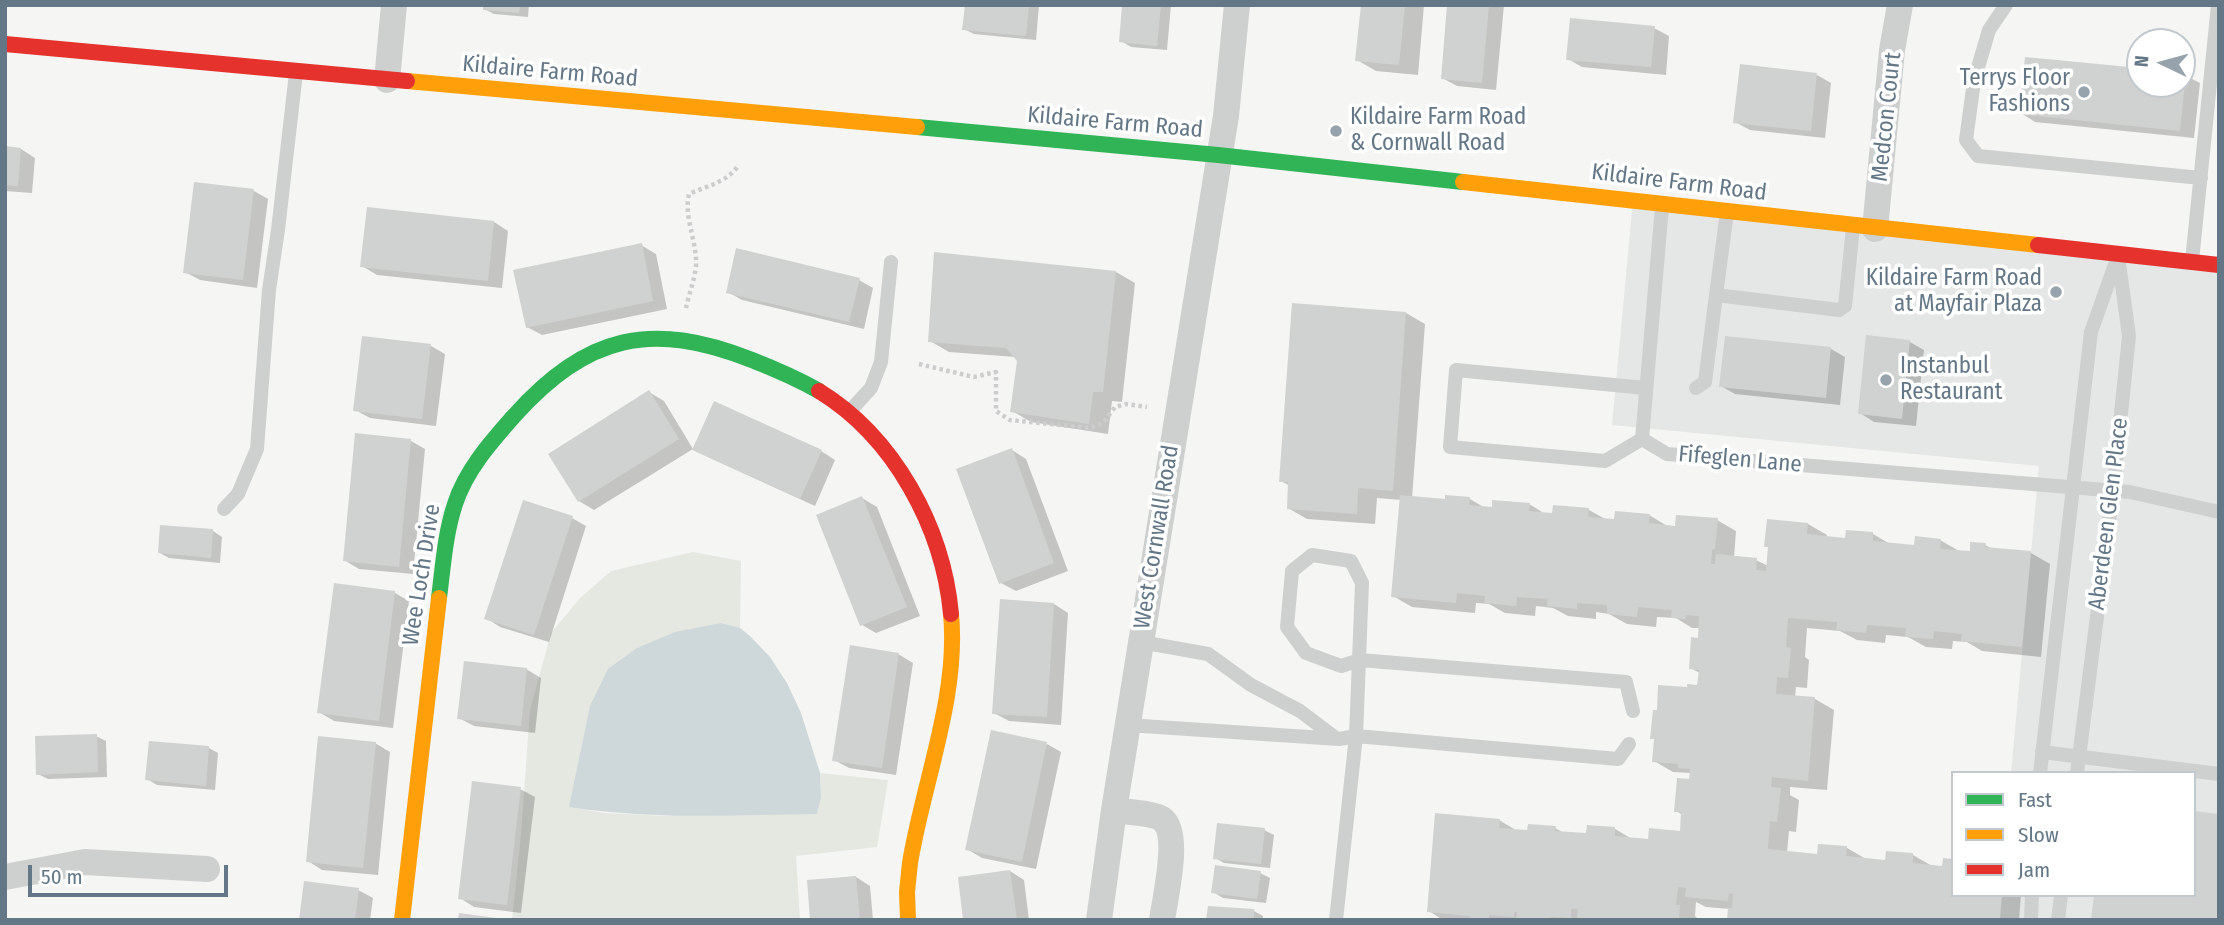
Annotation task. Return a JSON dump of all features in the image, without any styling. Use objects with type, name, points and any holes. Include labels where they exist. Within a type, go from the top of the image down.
[{"type":"main road","name":"Kildaire Farm Road","points":[[5,44],[1218,155],[2219,265]]},
{"type":"main road","name":"Wee Loch Drive","points":[[402,920],[444,556],[450,518],[458,494],[485,450],[536,394],[564,370],[589,355],[637,339],[684,340],[722,349],[787,374],[828,397],[886,453],[902,473],[928,522],[943,565],[951,632],[948,688],[912,847],[908,879],[908,920]]},
{"type":"street","points":[[387,80],[394,5]]},
{"type":"street","name":"West Cornwall Road","points":[[1099,920],[1127,725],[1226,116],[1237,5]]},
{"type":"street","name":"Medcon Court","points":[[1864,227],[1900,5]]},
{"type":"street","points":[[1114,810],[1161,817],[1169,827],[1172,841],[1162,920]]},
{"type":"street","points":[[5,877],[85,862],[207,869]]},
{"type":"lane","points":[[2006,5],[1989,30],[1974,81],[1966,140],[1978,156],[2201,178]]},
{"type":"lane","points":[[2192,262],[2218,5]]},
{"type":"lane","points":[[225,509],[238,494],[257,449],[269,290],[296,71]]},
{"type":"lane","points":[[1646,388],[1456,370],[1450,447],[1605,461],[1642,439],[1663,204]]},
{"type":"lane","points":[[1700,385],[1727,211]]},
{"type":"lane","points":[[1716,295],[1839,310],[1845,306],[1864,227]]},
{"type":"lane","points":[[2040,771],[2091,332],[2118,255]]},
{"type":"lane","name":"Aberdeen Glen Place","points":[[2077,771],[2113,491],[2129,336],[2129,319],[2118,255]]},
{"type":"lane","points":[[848,414],[871,388],[881,362],[891,262]]},
{"type":"lane","name":"Fifeglen Lane","points":[[1642,439],[1667,454],[2130,492],[2219,512]]},
{"type":"lane","points":[[1336,920],[1356,736],[1360,660],[1362,583],[1351,561],[1312,555],[1292,571],[1287,627],[1306,653],[1341,666],[1360,660],[1626,682],[1633,711]]},
{"type":"lane","points":[[1141,642],[1208,654],[1251,685],[1300,711],[1339,740]]},
{"type":"lane","points":[[1127,725],[1339,740],[1356,736],[1618,759],[1629,744]]},
{"type":"lane","points":[[2042,752],[2194,771]]},
{"type":"lane","points":[[2196,771],[2219,774]]},
{"type":"lane","points":[[2031,920],[2032,897]]},
{"type":"lane","points":[[2058,920],[2061,897]]},
{"type":"path","points":[[684,340],[685,313],[697,262],[686,206],[689,194],[724,180],[732,175],[738,166]]},
{"type":"path","points":[[919,364],[974,377],[996,372],[996,411],[1010,420],[1090,428],[1103,423],[1115,407],[1126,404],[1147,407]]},
{"type":"shaded area","points":[[1633,200],[2219,265],[2219,920],[1997,920],[1999,897],[2196,897],[2196,771],[2011,771],[2039,466],[1612,425]]},
{"type":"shaded area","points":[[693,552],[741,561],[740,628],[721,623],[569,807],[605,813],[666,816],[821,797],[820,773],[888,780],[877,847],[796,856],[800,920],[512,920],[530,710],[551,633],[580,598],[611,571]]},
{"type":"shaded area","points":[[721,623],[740,628],[750,636],[770,657],[787,683],[801,713],[820,773],[821,797],[817,814],[662,815],[569,807],[590,706],[608,669],[637,648],[675,632]]},
{"type":"building","points":[[483,5],[520,5],[519,13],[483,10]]},
{"type":"building","points":[[965,5],[1029,5],[1026,36],[962,30]]},
{"type":"building","points":[[1122,5],[1161,5],[1157,46],[1119,42]]},
{"type":"building","points":[[1361,5],[1405,5],[1399,65],[1355,61]]},
{"type":"building","points":[[1447,5],[1489,5],[1482,83],[1441,79]]},
{"type":"building","points":[[1570,18],[1655,26],[1651,67],[1566,60]]},
{"type":"building","points":[[2025,57],[2126,67],[2126,98],[2183,98],[2180,131],[2019,114]]},
{"type":"building","points":[[1740,64],[1817,73],[1811,131],[1733,123]]},
{"type":"building","points":[[5,146],[21,148],[18,186],[5,185]]},
{"type":"building","points":[[194,182],[254,189],[243,280],[183,273]]},
{"type":"building","points":[[367,207],[494,221],[488,281],[360,267]]},
{"type":"building","points":[[642,243],[653,301],[526,328],[513,270]]},
{"type":"building","points":[[736,248],[860,278],[849,322],[726,293]]},
{"type":"building","points":[[934,252],[1116,271],[1103,392],[1093,392],[1089,424],[1010,412],[1017,361],[1006,348],[928,342]]},
{"type":"building","points":[[1292,303],[1406,312],[1393,491],[1358,488],[1357,514],[1287,509],[1288,482],[1279,482]]},
{"type":"building","points":[[1866,335],[1910,340],[1902,419],[1858,414]]},
{"type":"building","points":[[362,336],[431,344],[422,419],[353,411]]},
{"type":"building","points":[[1725,336],[1831,347],[1826,398],[1719,387]]},
{"type":"building","points":[[649,390],[679,439],[578,502],[548,454]]},
{"type":"building","points":[[714,401],[822,450],[800,499],[692,450]]},
{"type":"building","points":[[355,433],[411,439],[399,567],[343,561]]},
{"type":"building","points":[[1012,448],[1054,563],[999,584],[956,469]]},
{"type":"building","points":[[1400,495],[1445,499],[1445,495],[1470,497],[1469,505],[1492,507],[1492,500],[1530,503],[1529,511],[1552,513],[1553,505],[1589,508],[1588,517],[1614,519],[1615,511],[1650,514],[1649,523],[1675,526],[1676,515],[1718,518],[1711,564],[1715,564],[1716,554],[1757,558],[1756,570],[1766,571],[1768,547],[1764,547],[1767,519],[1808,523],[1807,534],[1845,538],[1846,530],[1873,532],[1873,541],[1914,545],[1915,536],[1941,539],[1940,549],[1970,551],[1970,542],[1986,543],[1985,547],[2031,551],[2022,647],[1961,641],[1962,634],[1934,631],[1933,639],[1905,637],[1906,628],[1867,625],[1866,633],[1836,630],[1837,622],[1788,618],[1786,647],[1791,648],[1788,678],[1777,677],[1776,694],[1815,697],[1808,781],[1772,777],[1771,787],[1781,788],[1777,822],[1770,821],[1768,849],[1817,854],[1818,844],[1847,846],[1846,856],[1885,860],[1886,851],[1913,853],[1913,863],[1942,866],[1943,858],[1951,859],[1951,897],[2002,897],[2000,920],[1727,920],[1728,908],[1732,908],[1733,894],[1729,893],[1728,901],[1685,897],[1686,888],[1678,887],[1676,905],[1680,905],[1679,920],[1577,920],[1578,909],[1571,909],[1571,918],[1551,917],[1551,920],[1516,920],[1517,912],[1514,912],[1514,917],[1489,915],[1489,920],[1469,920],[1470,916],[1427,912],[1435,813],[1500,819],[1499,828],[1527,830],[1528,824],[1556,826],[1555,831],[1586,833],[1587,825],[1615,827],[1615,836],[1648,839],[1649,828],[1680,831],[1681,812],[1674,812],[1677,778],[1689,779],[1690,769],[1678,768],[1678,764],[1652,762],[1654,739],[1650,739],[1653,710],[1657,710],[1658,685],[1697,685],[1699,670],[1689,669],[1691,637],[1698,638],[1699,616],[1671,618],[1672,610],[1638,607],[1637,617],[1607,614],[1607,605],[1577,603],[1577,609],[1547,606],[1548,599],[1517,597],[1516,606],[1484,603],[1485,596],[1457,593],[1456,603],[1391,597]]},
{"type":"building","points":[[862,496],[907,607],[860,626],[816,515]]},
{"type":"building","points":[[523,500],[573,516],[534,635],[484,619]]},
{"type":"building","points":[[160,525],[213,529],[211,558],[158,553]]},
{"type":"building","points":[[334,583],[395,591],[379,721],[317,713]]},
{"type":"building","points":[[1000,599],[1054,603],[1047,717],[992,714]]},
{"type":"building","points":[[850,645],[899,653],[882,768],[832,761]]},
{"type":"building","points":[[464,661],[527,668],[521,726],[457,719]]},
{"type":"building","points":[[991,730],[1047,742],[1022,862],[965,850]]},
{"type":"building","points":[[97,734],[98,772],[36,775],[35,736]]},
{"type":"building","points":[[318,736],[376,742],[363,868],[306,862]]},
{"type":"building","points":[[149,741],[209,746],[206,786],[145,780]]},
{"type":"building","points":[[472,781],[521,787],[507,905],[458,899]]},
{"type":"building","points":[[2196,811],[2219,814],[2219,920],[2091,920],[2094,897],[2196,897]]},
{"type":"building","points":[[1217,823],[1265,828],[1261,864],[1213,859]]},
{"type":"building","points":[[1215,865],[1261,871],[1257,899],[1211,893]]},
{"type":"building","points":[[1010,870],[1017,920],[963,920],[958,877]]},
{"type":"building","points":[[856,876],[860,920],[810,920],[807,880]]},
{"type":"building","points":[[304,881],[359,888],[355,920],[299,920]]},
{"type":"building","points":[[1208,906],[1254,909],[1254,920],[1206,920]]},
{"type":"building","points":[[459,913],[496,918],[496,920],[458,920]]},
{"type":"traffic: fast","points":[[917,127],[1218,155],[1463,182]]},
{"type":"traffic: fast","points":[[439,598],[452,515],[472,468],[505,426],[541,389],[568,367],[595,352],[622,343],[652,339],[682,340],[752,360],[819,391]]},
{"type":"traffic: slow","points":[[407,81],[917,127]]},
{"type":"traffic: slow","points":[[1463,182],[2038,245]]},
{"type":"traffic: slow","points":[[402,920],[439,598]]},
{"type":"traffic: slow","points":[[908,920],[910,863],[950,676],[951,614]]},
{"type":"traffic: jam","points":[[5,44],[407,81]]},
{"type":"traffic: jam","points":[[2038,245],[2219,265]]},
{"type":"traffic: jam","points":[[819,391],[846,410],[870,433],[892,459],[910,487],[938,549],[951,614]]},
{"type":"place","name":"Terrys Floor Fashions","points":[[2084,92]]},
{"type":"place","name":"Kildaire Farm Road & Cornwall Road","points":[[1336,131]]},
{"type":"place","name":"Kildaire Farm Road at Mayfair Plaza","points":[[2056,292]]},
{"type":"place","name":"Instanbul Restaurant","points":[[1886,380]]}]
